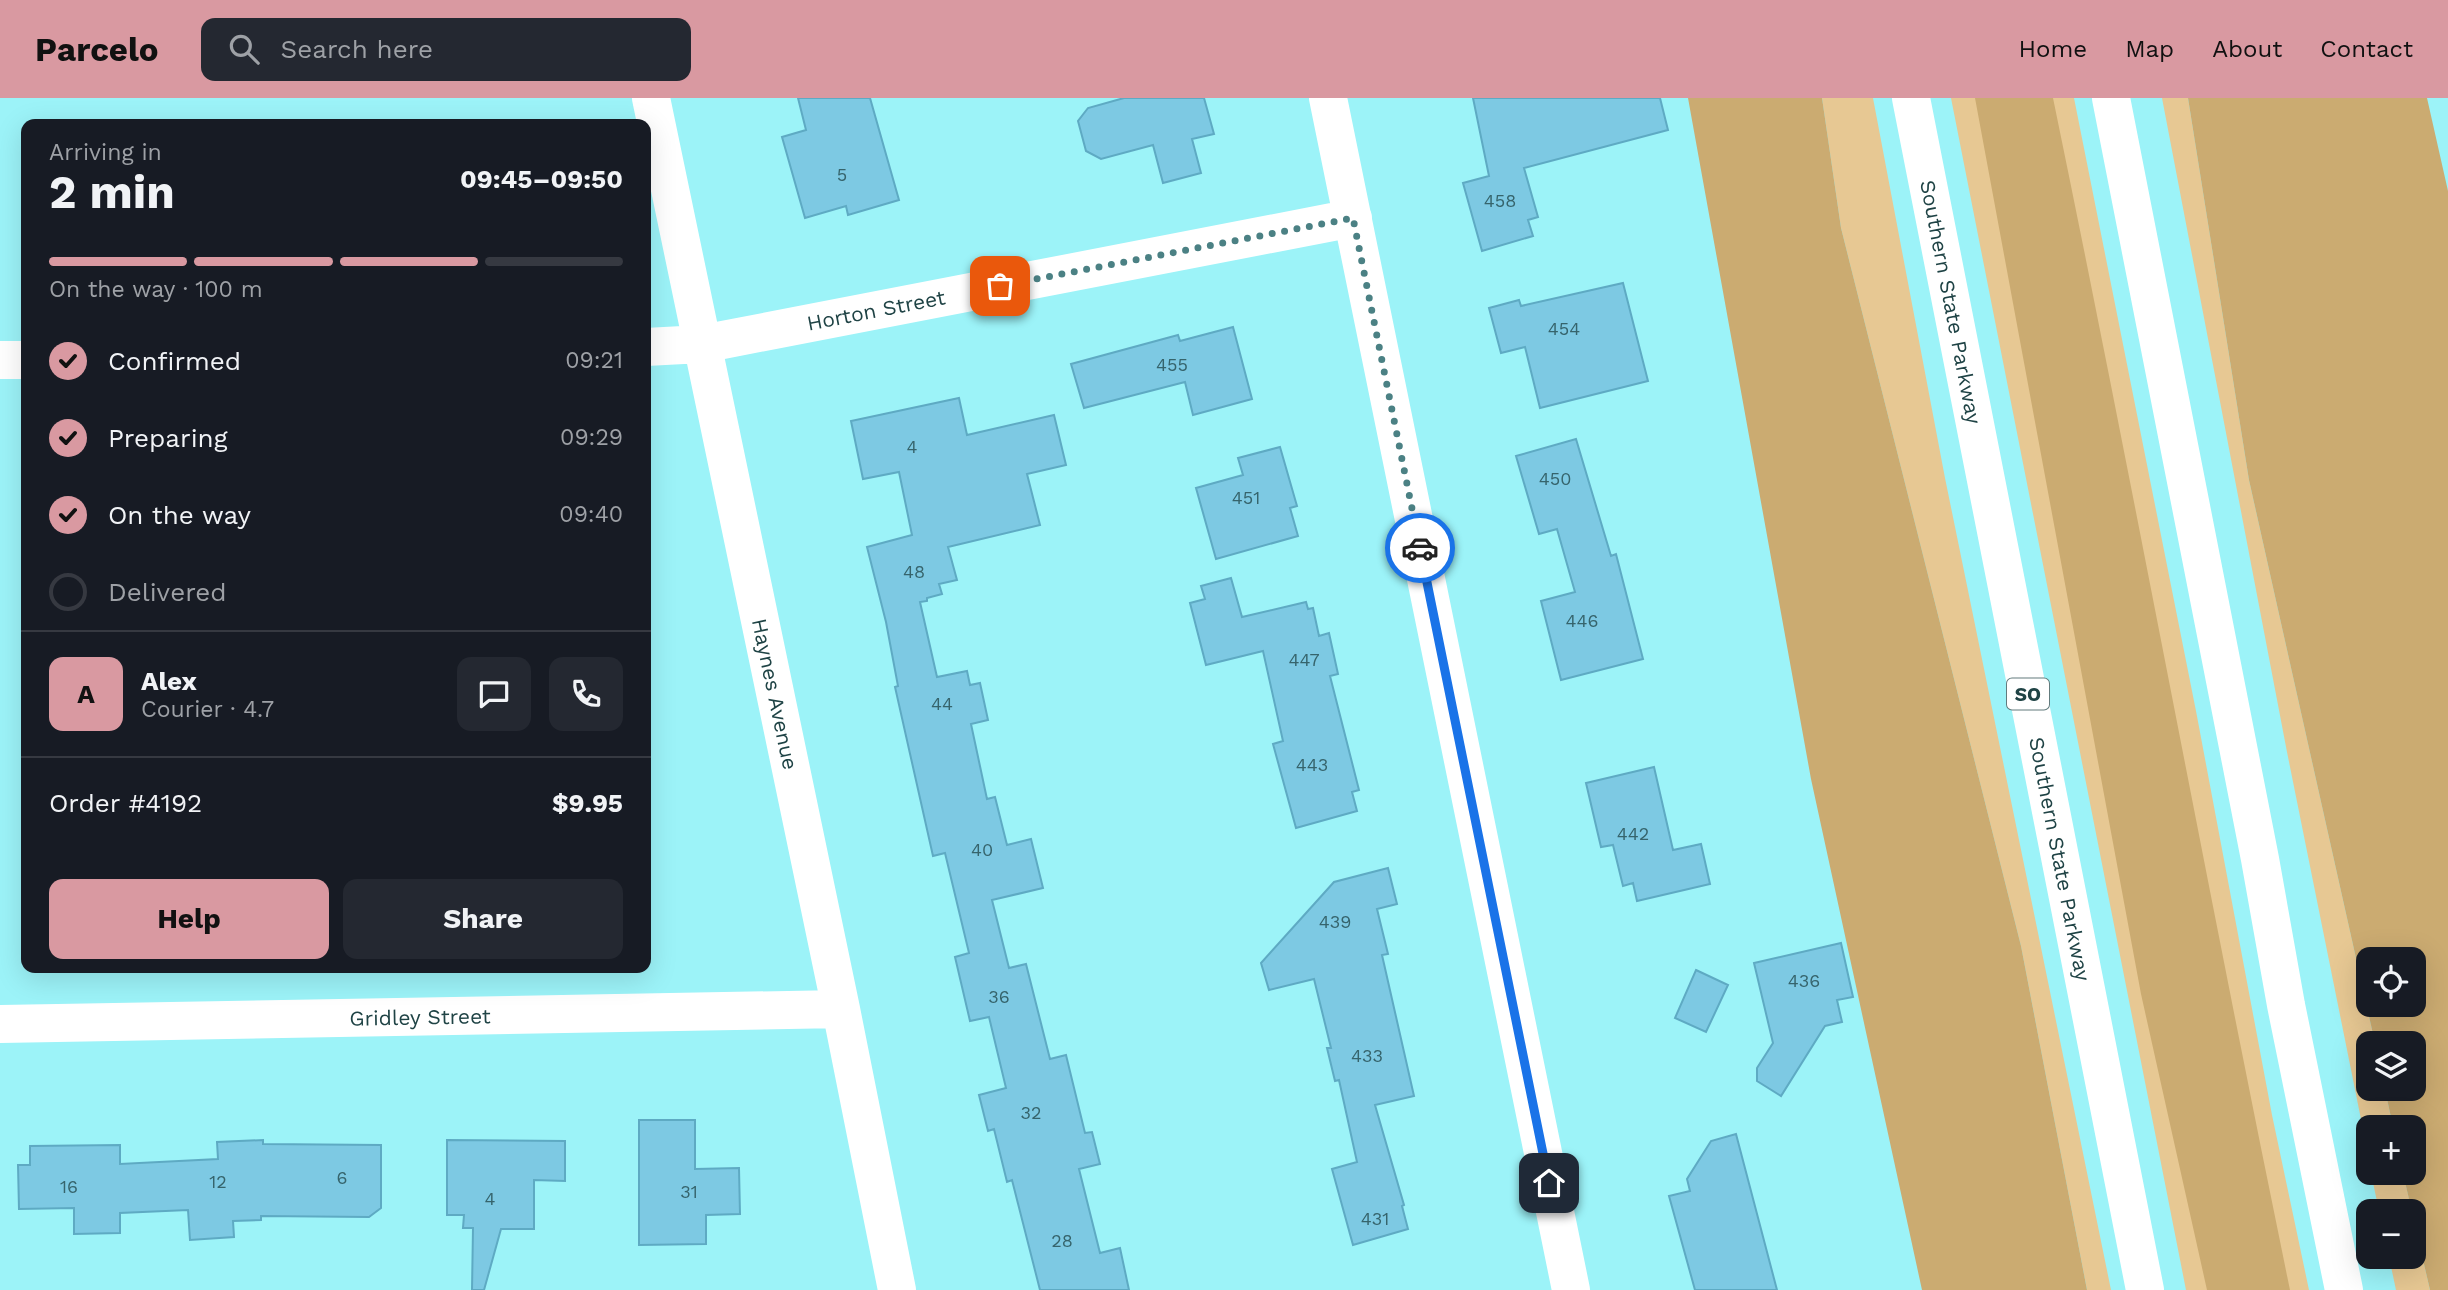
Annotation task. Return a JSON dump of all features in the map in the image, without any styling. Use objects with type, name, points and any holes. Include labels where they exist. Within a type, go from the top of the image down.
[{"type":"main road","name":"Haynes Avenue","points":[[651,98],[897,1290]]},
{"type":"main road","points":[[1328,98],[1571,1290]]},
{"type":"main road","name":"Southern State Parkway","points":[[1911,98],[2145,1290]]},
{"type":"main road","points":[[2111,98],[2344,1290]]},
{"type":"main road","name":"Horton Street","points":[[651,347],[702,344],[1353,218]]},
{"type":"main road","points":[[0,360],[21,360]]},
{"type":"main road","name":"Gridley Street","points":[[0,1024],[841,1009]]},
{"type":"shaded area","points":[[1688,98],[1822,98],[1841,228],[2021,946],[2087,1290],[1922,1290],[1811,779]]},
{"type":"shaded area","points":[[1822,98],[1873,98],[1945,478],[2111,1290],[2087,1290],[2021,946],[1841,228]]},
{"type":"shaded area","points":[[1951,98],[2074,98],[2196,711],[2272,1115],[2309,1290],[2186,1290]]},
{"type":"shaded area","points":[[1975,98],[2053,98],[2290,1290],[2207,1290],[2141,994]]},
{"type":"shaded area","points":[[2162,98],[2188,98],[2249,480],[2356,958],[2356,1017],[2369,1017],[2372,1031],[2356,1031],[2356,1094],[2287,752]]},
{"type":"shaded area","points":[[2188,98],[2427,98],[2448,191],[2448,1290],[2430,1290],[2425,1269],[2426,1199],[2409,1199],[2406,1185],[2426,1185],[2426,1115],[2390,1115],[2388,1101],[2426,1101],[2426,1031],[2372,1031],[2369,1017],[2426,1017],[2426,947],[2356,947],[2356,958],[2249,480]]},
{"type":"shaded area","points":[[2357,1101],[2388,1101],[2390,1115],[2360,1115]]},
{"type":"shaded area","points":[[2374,1185],[2406,1185],[2409,1199],[2376,1199]]},
{"type":"shaded area","points":[[2392,1269],[2425,1269],[2430,1290],[2396,1290]]},
{"type":"building","points":[[798,98],[870,98],[899,200],[848,215],[846,206],[805,218],[782,137],[806,130]]},
{"type":"building","points":[[1124,98],[1204,98],[1214,134],[1192,139],[1201,173],[1163,183],[1153,145],[1101,159],[1086,151],[1078,121],[1088,108]]},
{"type":"building","points":[[1473,98],[1660,98],[1668,130],[1524,168],[1538,217],[1528,220],[1533,236],[1482,251],[1463,183],[1489,176]]},
{"type":"building","points":[[1623,283],[1648,381],[1540,408],[1525,347],[1501,353],[1489,308],[1519,300],[1521,306]]},
{"type":"building","points":[[1233,327],[1252,399],[1193,415],[1185,382],[1084,408],[1071,364],[1178,335],[1180,341]]},
{"type":"building","points":[[959,398],[967,435],[1054,415],[1066,465],[1027,474],[1040,525],[948,547],[957,580],[939,584],[942,594],[920,602],[937,677],[967,671],[970,685],[980,683],[988,720],[971,724],[987,799],[995,797],[1007,845],[1031,839],[1043,888],[992,900],[1009,968],[1026,964],[1050,1059],[1066,1055],[1085,1133],[1092,1132],[1100,1164],[1079,1169],[1100,1253],[1120,1248],[1129,1290],[1040,1290],[1012,1180],[1007,1182],[994,1129],[988,1131],[979,1095],[1006,1088],[989,1017],[970,1021],[955,957],[969,953],[945,853],[933,856],[895,687],[898,686],[886,622],[867,547],[912,535],[899,472],[863,479],[851,421]]},
{"type":"building","points":[[1576,439],[1611,556],[1616,554],[1643,659],[1561,680],[1541,601],[1575,592],[1557,529],[1539,534],[1516,456]]},
{"type":"building","points":[[1280,447],[1297,506],[1290,508],[1298,536],[1216,559],[1196,488],[1243,475],[1238,458]]},
{"type":"building","points":[[1231,578],[1242,617],[1306,602],[1308,609],[1313,608],[1319,636],[1329,633],[1338,674],[1330,676],[1359,790],[1352,792],[1357,811],[1296,828],[1273,744],[1283,741],[1263,651],[1206,665],[1190,603],[1205,599],[1201,586]]},
{"type":"building","points":[[1654,767],[1673,850],[1701,844],[1710,884],[1637,901],[1633,883],[1623,886],[1613,845],[1601,847],[1586,783]]},
{"type":"building","points":[[1388,868],[1397,904],[1377,909],[1388,954],[1382,955],[1414,1096],[1375,1105],[1404,1205],[1402,1206],[1408,1229],[1353,1245],[1332,1169],[1357,1162],[1339,1080],[1335,1081],[1327,1048],[1331,1048],[1314,979],[1269,990],[1261,963],[1334,882]]},
{"type":"building","points":[[1841,943],[1853,997],[1837,1000],[1842,1022],[1825,1026],[1781,1096],[1757,1081],[1757,1068],[1773,1043],[1754,963]]},
{"type":"building","points":[[1696,970],[1728,985],[1706,1032],[1675,1018]]},
{"type":"building","points":[[639,1120],[695,1120],[695,1169],[739,1168],[740,1214],[706,1215],[706,1244],[639,1245]]},
{"type":"building","points":[[1736,1134],[1777,1290],[1695,1290],[1669,1196],[1690,1191],[1687,1179],[1711,1141]]},
{"type":"building","points":[[263,1140],[263,1144],[381,1145],[381,1208],[369,1217],[261,1216],[261,1220],[233,1221],[234,1237],[190,1240],[188,1210],[120,1213],[120,1233],[74,1234],[74,1208],[19,1209],[18,1165],[30,1165],[30,1146],[120,1145],[120,1164],[218,1159],[217,1142]]},
{"type":"building","points":[[447,1140],[565,1141],[565,1181],[534,1180],[534,1229],[501,1229],[484,1290],[472,1290],[473,1228],[463,1228],[464,1215],[447,1215]]},
{"type":"way so far","points":[[1000,286],[1353,218],[1420,548]]},
{"type":"route","points":[[1420,548],[1549,1183]]}]
